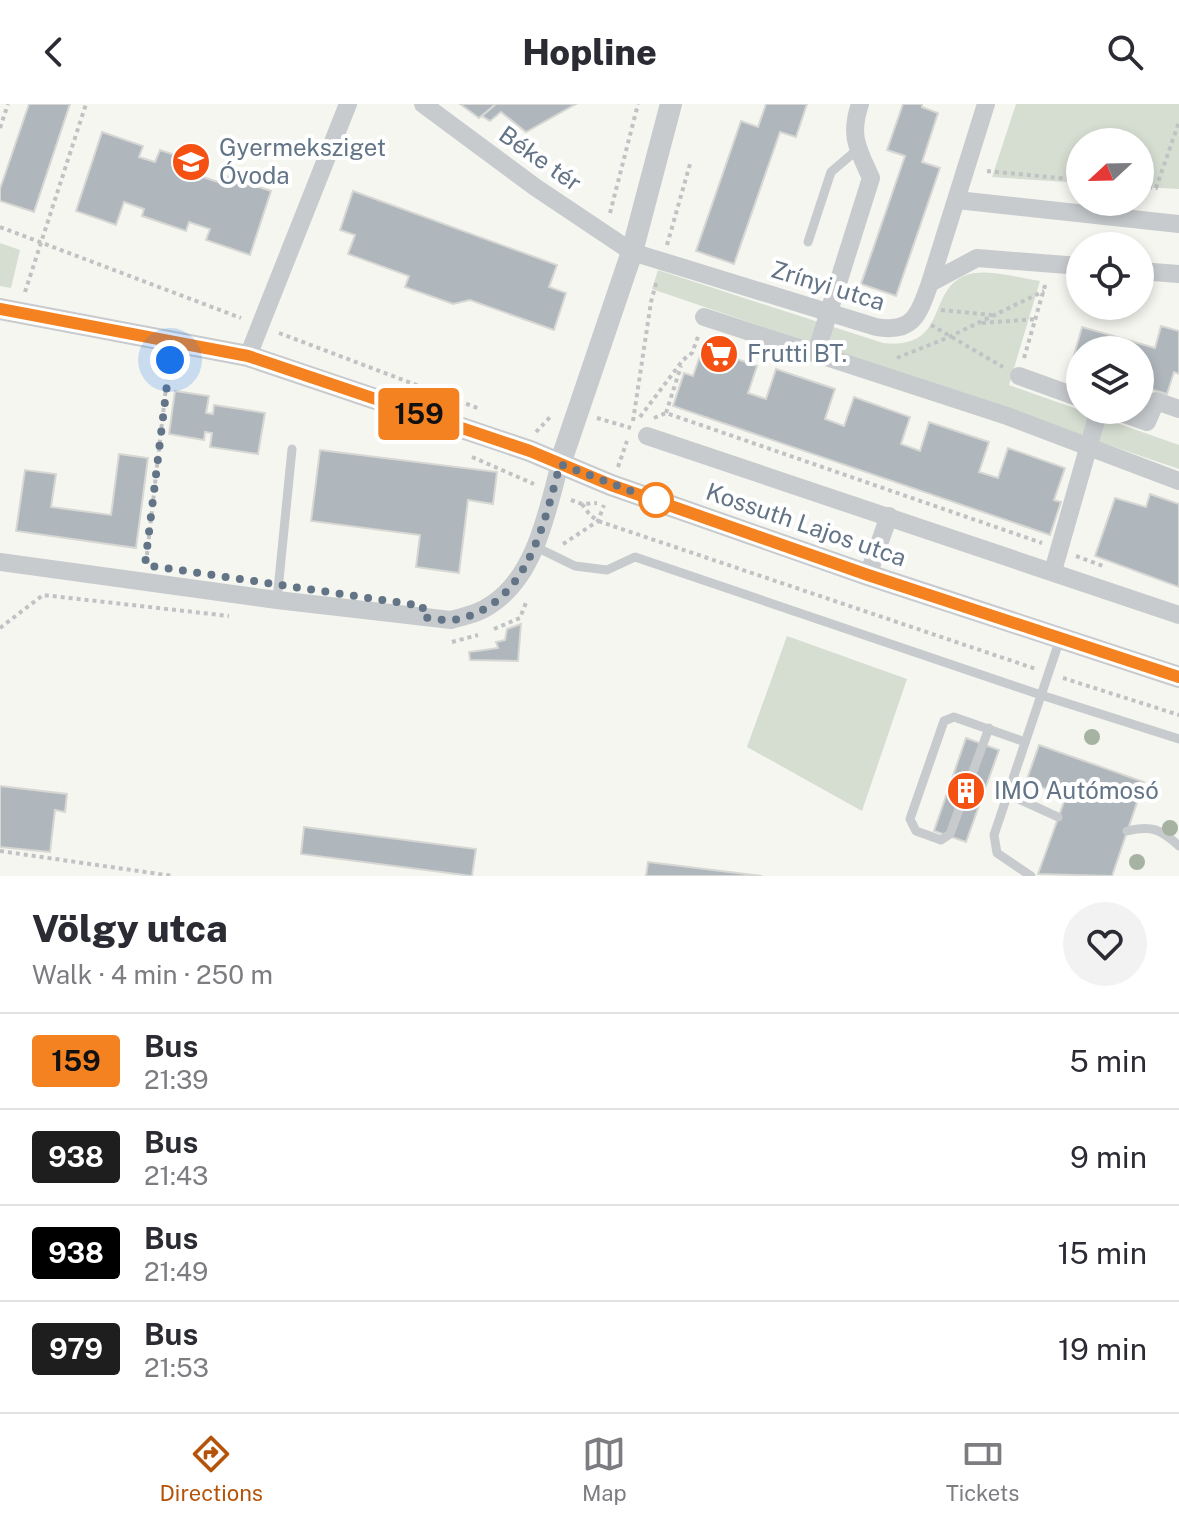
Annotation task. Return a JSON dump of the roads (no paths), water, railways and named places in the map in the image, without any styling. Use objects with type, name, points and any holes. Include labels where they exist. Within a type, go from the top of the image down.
[{"type":"street","points":[[248,356],[348,104]]},
{"type":"street","name":"Béke tér","points":[[423,104],[535,187],[632,252]]},
{"type":"street","points":[[0,562],[277,600],[422,612],[451,620],[474,614],[494,603],[543,550],[560,464],[632,252],[671,104]]},
{"type":"street","points":[[816,353],[871,178],[858,149],[853,123],[860,104]]},
{"type":"street","name":"Zrínyi utca","points":[[632,252],[888,329],[906,325],[922,317],[986,104]]},
{"type":"street","points":[[957,200],[1179,224]]},
{"type":"street","points":[[930,283],[977,258],[1066,265]]},
{"type":"street","points":[[1154,272],[1179,274]]},
{"type":"street","name":"Kossuth Lajos utca","points":[[0,309],[248,356],[530,451],[611,485],[868,575],[1179,677]]},
{"type":"street","points":[[704,317],[1007,416],[1179,481]]},
{"type":"street","points":[[1019,376],[1066,393]]},
{"type":"street","points":[[1154,406],[1156,401],[1179,409]]},
{"type":"street","points":[[1053,571],[1094,424]]},
{"type":"street","name":"Kossuth Lajos utca","points":[[639,432],[1179,615]]},
{"type":"street","points":[[868,575],[889,516]]},
{"type":"lane","points":[[808,242],[831,172],[858,149]]},
{"type":"lane","points":[[277,600],[292,449]]},
{"type":"lane","points":[[543,550],[575,566],[607,570],[635,557],[1179,739]]},
{"type":"lane","points":[[1031,876],[997,853],[994,835],[1060,639]]},
{"type":"lane","points":[[989,728],[950,834],[941,840],[916,831],[910,819],[944,721],[954,717],[989,728],[1025,742]]},
{"type":"lane","points":[[1008,794],[1058,817]]},
{"type":"lane","points":[[1127,831],[1147,826],[1167,835],[1179,846]]},
{"type":"place","name":"Gyermeksziget Óvoda","points":[[191,162]]},
{"type":"place","name":"Frutti BT.","points":[[719,354]]},
{"type":"place","name":"IMO Autómosó","points":[[966,791]]}]
